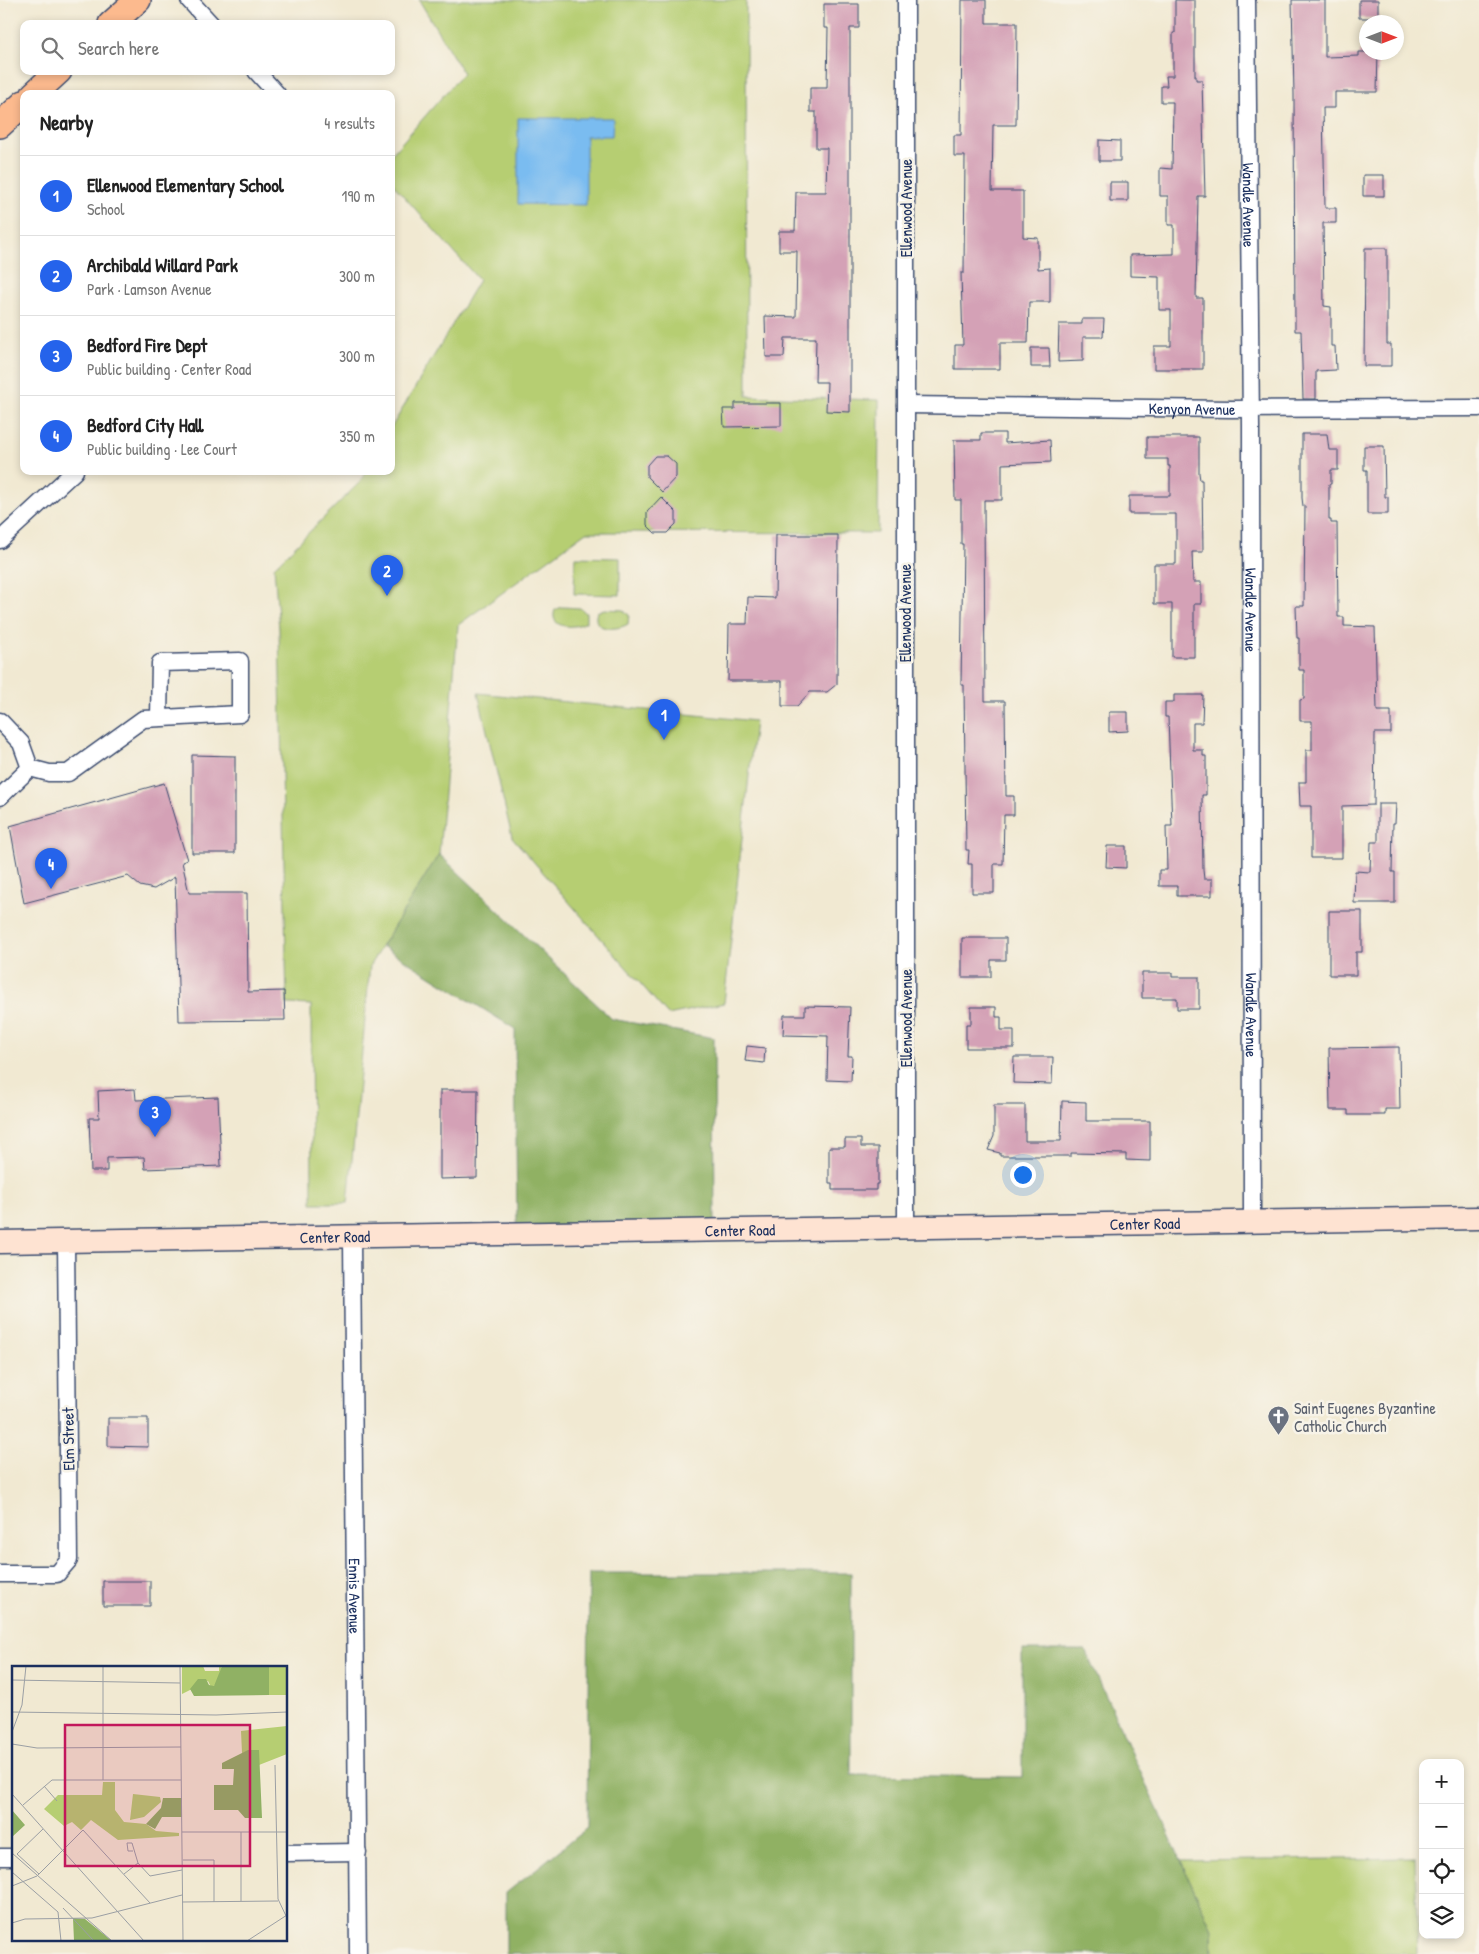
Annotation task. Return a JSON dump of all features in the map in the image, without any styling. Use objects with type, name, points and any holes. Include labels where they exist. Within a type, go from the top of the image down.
[{"type":"main road","points":[[116,20],[138,0]]},
{"type":"main road","points":[[38,90],[55,75]]},
{"type":"main road","points":[[0,125],[20,107]]},
{"type":"main road","name":"Center Road","points":[[0,1242],[1479,1218]]},
{"type":"street","points":[[189,0],[207,20]]},
{"type":"street","name":"Ellenwood Avenue","points":[[906,0],[906,405],[904,505],[907,928],[906,1226]]},
{"type":"street","name":"Wandle Avenue","points":[[1247,0],[1251,409],[1252,1221]]},
{"type":"street","points":[[259,75],[273,90]]},
{"type":"street","name":"Kenyon Avenue","points":[[906,405],[1251,409],[1479,408]]},
{"type":"street","points":[[0,540],[71,475]]},
{"type":"street","points":[[30,768],[49,773],[68,773],[143,719],[240,714],[240,661],[160,663],[159,718]]},
{"type":"street","points":[[0,721],[21,743],[30,768]]},
{"type":"street","points":[[0,797],[30,768]]},
{"type":"street","name":"Ennis Avenue","points":[[352,1237],[358,1954]]},
{"type":"street","name":"Elm Street","points":[[0,1574],[57,1574],[70,1560],[66,1242]]},
{"type":"street","points":[[288,1853],[358,1852]]},
{"type":"green space","points":[[419,0],[746,0],[747,396],[879,400],[878,533],[586,532],[458,625],[439,854],[370,965],[348,1203],[312,1203],[311,1005],[287,1004],[279,629],[274,567],[360,482],[364,475],[395,475],[395,421],[479,280],[395,186],[395,150],[463,73]]},
{"type":"green space","points":[[575,557],[620,558],[620,595],[574,594]]},
{"type":"green space","points":[[562,607],[580,608],[586,613],[586,622],[576,626],[559,624],[555,621],[555,610]]},
{"type":"green space","points":[[604,609],[623,610],[629,615],[628,624],[618,628],[601,626],[597,623],[597,612]]},
{"type":"green space","points":[[478,693],[755,721],[724,1003],[668,1015],[512,837]]},
{"type":"green space","points":[[439,854],[612,1019],[714,1038],[715,1230],[517,1234],[515,1029],[382,946]]},
{"type":"green space","points":[[589,1573],[851,1573],[851,1775],[1022,1777],[1022,1650],[1085,1650],[1212,1929],[1212,1954],[506,1954],[506,1893],[587,1828]]},
{"type":"green space","points":[[1415,1858],[1418,1954],[1213,1954],[1212,1929],[1181,1861]]},
{"type":"water","points":[[518,118],[613,118],[612,136],[586,136],[586,205],[518,204]]},
{"type":"building","points":[[962,0],[986,0],[986,23],[1017,23],[1016,125],[993,125],[992,191],[1023,191],[1023,237],[1038,238],[1038,269],[1050,268],[1050,302],[1029,302],[1028,343],[1000,343],[1000,369],[955,369],[955,345],[963,345],[961,273],[964,273],[965,156],[954,156],[954,135],[961,135]]},
{"type":"building","points":[[1175,0],[1195,0],[1195,76],[1196,80],[1202,80],[1205,196],[1198,196],[1196,298],[1203,298],[1203,369],[1154,369],[1154,346],[1171,346],[1171,310],[1159,310],[1159,277],[1130,276],[1130,255],[1174,254],[1174,225],[1168,225],[1168,196],[1160,196],[1160,168],[1172,169],[1173,102],[1161,102],[1161,86],[1167,86],[1166,76],[1173,76]]},
{"type":"building","points":[[1292,0],[1325,0],[1325,57],[1359,56],[1359,60],[1378,60],[1377,92],[1335,92],[1335,108],[1323,108],[1325,208],[1336,208],[1336,223],[1323,223],[1324,306],[1331,307],[1331,346],[1335,346],[1336,370],[1316,371],[1316,399],[1303,399],[1301,331],[1295,331]]},
{"type":"building","points":[[1359,0],[1378,0],[1378,15],[1359,15]]},
{"type":"building","points":[[824,4],[859,4],[859,28],[850,28],[850,412],[826,411],[827,382],[815,382],[816,338],[785,338],[784,357],[766,357],[765,316],[796,317],[797,251],[779,251],[779,231],[795,231],[796,192],[826,192],[827,148],[816,148],[816,112],[810,112],[810,88],[827,88],[828,28],[824,28]]},
{"type":"building","points":[[1099,140],[1120,141],[1120,161],[1099,161]]},
{"type":"building","points":[[1363,175],[1384,175],[1384,196],[1363,196]]},
{"type":"building","points":[[1110,182],[1128,182],[1128,201],[1110,201]]},
{"type":"building","points":[[1365,248],[1387,248],[1387,344],[1391,344],[1391,366],[1364,366]]},
{"type":"building","points":[[1082,319],[1104,319],[1103,337],[1083,337],[1083,361],[1058,362],[1059,324],[1082,324]]},
{"type":"building","points":[[1031,348],[1049,348],[1050,367],[1031,367]]},
{"type":"building","points":[[735,403],[781,403],[781,426],[724,427],[723,409],[735,409]]},
{"type":"building","points":[[981,433],[1005,433],[1005,443],[1050,440],[1051,462],[1002,464],[1002,500],[984,500],[985,701],[1005,701],[1006,796],[1014,796],[1014,815],[1004,815],[1003,864],[994,864],[994,893],[972,893],[972,864],[968,864],[969,850],[966,850],[964,685],[961,685],[963,544],[961,544],[961,500],[955,500],[954,440],[981,440]]},
{"type":"building","points":[[1302,434],[1327,434],[1329,450],[1338,450],[1338,470],[1331,470],[1331,484],[1329,484],[1329,520],[1331,520],[1331,523],[1337,523],[1338,617],[1344,617],[1344,626],[1375,627],[1377,711],[1391,711],[1391,733],[1375,733],[1374,805],[1342,806],[1342,858],[1311,858],[1311,806],[1300,806],[1299,782],[1306,782],[1306,750],[1312,750],[1312,721],[1300,721],[1300,700],[1304,699],[1304,670],[1299,670],[1299,638],[1297,638],[1296,606],[1304,606],[1305,506],[1303,506],[1302,498]]},
{"type":"building","points":[[1147,437],[1199,437],[1199,473],[1200,480],[1202,480],[1203,552],[1192,552],[1193,582],[1201,582],[1201,604],[1194,604],[1194,657],[1172,657],[1172,604],[1154,604],[1154,564],[1176,564],[1176,514],[1129,514],[1129,496],[1170,496],[1170,466],[1168,466],[1168,459],[1147,459]]},
{"type":"building","points":[[1364,446],[1384,446],[1385,497],[1388,497],[1388,514],[1367,514],[1367,470],[1364,470]]},
{"type":"building","points":[[655,456],[667,456],[676,464],[676,477],[662,492],[647,477],[647,465]]},
{"type":"building","points":[[661,497],[676,512],[676,524],[667,533],[655,533],[647,525],[647,512]]},
{"type":"building","points":[[776,535],[838,535],[837,684],[827,692],[810,692],[797,706],[782,706],[782,681],[728,681],[729,624],[747,624],[748,597],[775,598]]},
{"type":"building","points":[[1174,695],[1203,695],[1202,723],[1193,723],[1193,750],[1203,750],[1203,756],[1206,756],[1206,795],[1202,795],[1203,870],[1204,879],[1212,879],[1212,896],[1177,896],[1177,886],[1159,886],[1159,870],[1167,870],[1166,826],[1172,826],[1168,717],[1165,717],[1165,702],[1174,702]]},
{"type":"building","points":[[1109,712],[1128,712],[1128,731],[1109,732]]},
{"type":"building","points":[[192,755],[235,756],[235,853],[192,853]]},
{"type":"building","points":[[164,783],[187,860],[182,862],[189,893],[247,893],[248,992],[284,991],[285,1020],[179,1021],[175,877],[154,889],[140,886],[128,876],[24,903],[10,826]]},
{"type":"building","points":[[1378,804],[1396,804],[1395,823],[1393,823],[1392,872],[1395,872],[1395,903],[1354,903],[1355,871],[1370,872],[1371,842],[1378,842]]},
{"type":"building","points":[[1107,846],[1126,846],[1126,868],[1106,867]]},
{"type":"building","points":[[1329,911],[1362,911],[1362,952],[1356,952],[1356,975],[1329,975]]},
{"type":"building","points":[[962,938],[1006,938],[1006,960],[991,960],[991,977],[962,977]]},
{"type":"building","points":[[1142,973],[1172,973],[1172,977],[1199,977],[1199,1009],[1177,1009],[1177,998],[1142,998]]},
{"type":"building","points":[[805,1006],[850,1007],[848,1056],[852,1056],[851,1081],[827,1080],[828,1036],[783,1035],[784,1015],[805,1015]]},
{"type":"building","points":[[971,1007],[996,1007],[996,1017],[1001,1017],[1001,1030],[1014,1030],[1014,1048],[966,1048],[966,1024],[971,1024]]},
{"type":"building","points":[[747,1046],[765,1048],[764,1063],[745,1061]]},
{"type":"building","points":[[1399,1047],[1400,1109],[1385,1109],[1385,1115],[1348,1115],[1348,1110],[1330,1110],[1329,1048]]},
{"type":"building","points":[[1014,1057],[1053,1057],[1052,1084],[1013,1083]]},
{"type":"building","points":[[135,1089],[136,1100],[218,1097],[221,1166],[145,1169],[144,1157],[107,1158],[107,1171],[91,1171],[89,1118],[99,1118],[98,1091]]},
{"type":"building","points":[[440,1090],[478,1090],[477,1178],[440,1179]]},
{"type":"building","points":[[1062,1101],[1086,1102],[1086,1121],[1150,1121],[1150,1161],[1126,1160],[1126,1154],[1071,1153],[1071,1156],[1000,1156],[1000,1153],[988,1150],[994,1136],[994,1105],[1025,1105],[1025,1141],[1061,1141]]},
{"type":"building","points":[[845,1139],[861,1139],[861,1147],[878,1147],[878,1184],[876,1184],[876,1190],[832,1190],[832,1183],[829,1183],[829,1147],[845,1147]]},
{"type":"building","points":[[108,1418],[148,1418],[148,1447],[108,1446]]},
{"type":"building","points":[[103,1581],[150,1581],[150,1606],[103,1606]]},
{"type":"place","name":"Archibald Willard Park","points":[[387,596]]},
{"type":"place","name":"Ellenwood Elementary School","points":[[664,740]]},
{"type":"place","name":"Bedford City Hall","points":[[51,889]]},
{"type":"place","name":"Bedford Fire Dept","points":[[155,1137]]},
{"type":"place","name":"Saint Eugenes Byzantine Catholic Church","points":[[1278,1436]]}]
